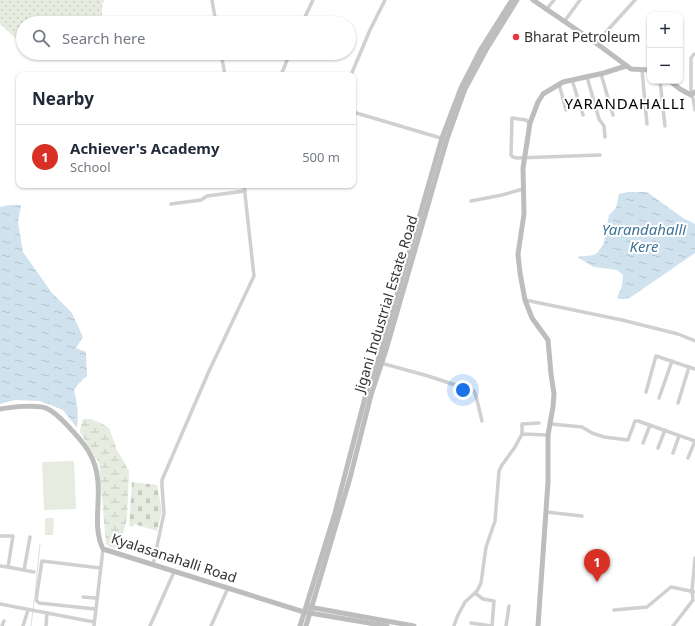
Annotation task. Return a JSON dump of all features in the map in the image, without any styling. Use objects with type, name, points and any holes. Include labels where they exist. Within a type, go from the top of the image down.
[{"type":"street","points":[[212,0],[215,16]]},
{"type":"street","points":[[305,16],[313,0]]},
{"type":"street","points":[[352,72],[370,30],[386,0]]},
{"type":"street","name":"Jigani Industrial Estate Road","points":[[306,626],[306,609],[335,513],[366,394],[380,354],[444,139],[461,88],[481,49],[512,0]]},
{"type":"street","name":"Jigani Industrial Estate Road","points":[[300,626],[350,478],[370,395],[381,363],[444,139],[465,89],[486,50],[517,0]]},
{"type":"street","points":[[533,0],[596,43],[626,66],[631,69],[647,70]]},
{"type":"street","points":[[546,10],[554,0]]},
{"type":"street","points":[[564,22],[580,0]]},
{"type":"street","points":[[596,43],[635,0]]},
{"type":"street","points":[[694,54],[691,58],[695,110]]},
{"type":"street","points":[[222,60],[224,72]]},
{"type":"street","points":[[282,72],[287,60]]},
{"type":"street","points":[[538,626],[548,482],[548,436],[551,424],[554,394],[548,340],[532,318],[525,300],[520,273],[518,254],[524,214],[523,168],[530,124],[538,102],[543,94],[559,84],[601,74],[626,66]]},
{"type":"street","points":[[642,70],[647,124]]},
{"type":"street","points":[[601,74],[613,115]]},
{"type":"street","points":[[587,77],[599,119],[604,126],[605,137]]},
{"type":"street","points":[[572,80],[583,115]]},
{"type":"street","points":[[559,84],[566,110]]},
{"type":"street","points":[[660,84],[665,126]]},
{"type":"street","points":[[674,84],[680,89],[693,94]]},
{"type":"street","points":[[356,113],[444,139]]},
{"type":"street","points":[[530,124],[523,119],[512,118],[513,157],[525,158],[600,155]]},
{"type":"street","points":[[153,565],[164,513],[162,480],[209,371],[254,276],[244,188]]},
{"type":"street","points":[[470,201],[524,189]]},
{"type":"street","points":[[171,204],[201,200],[207,196],[245,191]]},
{"type":"street","points":[[525,300],[622,320],[678,334],[695,341]]},
{"type":"street","points":[[646,392],[656,356],[695,369]]},
{"type":"street","points":[[659,398],[672,361]]},
{"type":"street","points":[[381,363],[422,374],[474,391],[482,421]]},
{"type":"street","points":[[678,403],[689,367]]},
{"type":"street","name":"Kyalasanahalli Road","points":[[0,409],[27,406],[47,408],[57,415],[88,448],[94,460],[98,481],[99,536],[103,549],[228,588],[306,609]]},
{"type":"street","points":[[551,424],[582,427],[592,433],[604,437],[628,440],[635,421],[638,421],[695,441],[688,458]]},
{"type":"street","points":[[454,626],[465,602],[475,593],[481,583],[486,548],[495,521],[499,471],[512,453],[522,434],[522,424],[539,423]]},
{"type":"street","points":[[643,443],[650,425]]},
{"type":"street","points":[[658,448],[665,430]]},
{"type":"street","points":[[522,434],[548,436]]},
{"type":"street","points":[[673,453],[680,436]]},
{"type":"street","points":[[546,512],[582,516]]},
{"type":"street","points":[[0,536],[13,536],[8,567]]},
{"type":"street","points":[[24,570],[30,536]]},
{"type":"street","points":[[0,604],[82,620],[94,624],[103,549]]},
{"type":"street","points":[[673,626],[693,600],[695,558]]},
{"type":"street","points":[[95,610],[39,603],[36,600],[42,561],[100,568]]},
{"type":"street","points":[[0,566],[34,572]]},
{"type":"street","points":[[150,626],[174,572]]},
{"type":"street","points":[[614,610],[647,608],[672,586],[694,591]]},
{"type":"street","points":[[211,626],[228,588]]},
{"type":"street","points":[[471,623],[492,626],[494,601],[483,599],[475,593]]},
{"type":"street","points":[[84,597],[96,598]]},
{"type":"street","points":[[506,626],[509,606]]},
{"type":"street","points":[[306,609],[387,626]]},
{"type":"street","points":[[306,609],[414,626]]},
{"type":"street","points":[[24,626],[28,610]]},
{"type":"street","points":[[46,626],[47,613]]},
{"type":"street","points":[[82,620],[82,626]]},
{"type":"street","points":[[2,626],[4,621]]},
{"type":"green space","points":[[0,0],[105,0],[102,4],[102,16],[16,16],[16,39],[0,24]]},
{"type":"green space","points":[[83,419],[91,419],[109,428],[117,450],[129,471],[127,519],[119,549],[110,547],[106,544],[99,463],[80,432]]},
{"type":"green space","points":[[74,461],[76,509],[44,510],[42,462]]},
{"type":"green space","points":[[132,482],[157,485],[162,510],[157,531],[134,524],[133,527],[129,526]]},
{"type":"green space","points":[[45,518],[54,518],[53,535],[45,535]]},
{"type":"water","name":"Yarandahalli Kere","points":[[628,192],[647,192],[683,218],[695,224],[695,253],[631,297],[623,299],[617,298],[622,286],[623,275],[617,270],[594,267],[577,257],[594,255],[598,252],[604,243],[609,215],[616,208],[619,194]]},
{"type":"water","points":[[21,205],[18,222],[23,252],[52,293],[72,313],[83,337],[76,348],[86,352],[87,376],[74,390],[78,418],[77,428],[63,410],[40,401],[15,400],[0,404],[0,207]]},
{"type":"waterway","points":[[35,596],[40,544]]},
{"type":"waterway","points":[[31,626],[34,601]]},
{"type":"place","name":"Bharat Petroleum","points":[[516,37]]},
{"type":"place","name":"Achiever's Academy","points":[[597,582]]},
{"type":"district","name":"YARANDAHALLI","points":[[625,104]]}]
